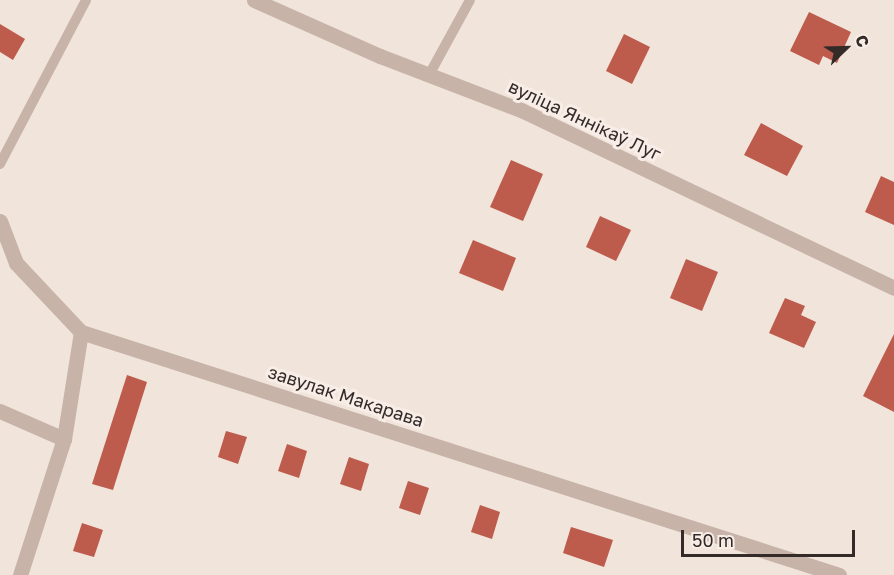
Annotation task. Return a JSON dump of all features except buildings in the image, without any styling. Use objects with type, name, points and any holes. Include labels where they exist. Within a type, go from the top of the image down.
[{"type":"street","name":"вуліца Яннікаў Луг","points":[[254,0],[429,75],[521,110],[894,288]]},
{"type":"street","points":[[0,221],[16,263],[81,332],[64,439],[20,575]]},
{"type":"street","name":"завулак Макарава","points":[[81,332],[839,575]]},
{"type":"street","points":[[0,411],[64,439]]},
{"type":"lane","points":[[0,164],[86,0]]},
{"type":"lane","points":[[429,75],[470,0]]}]
